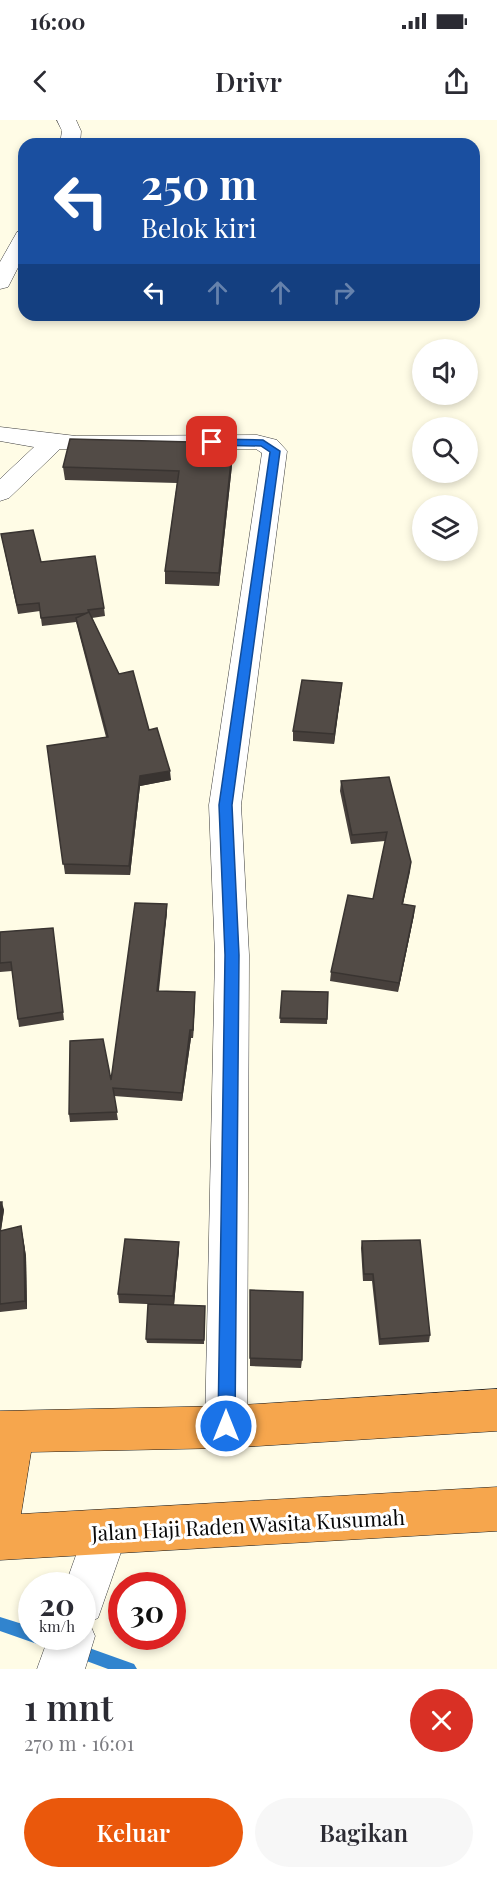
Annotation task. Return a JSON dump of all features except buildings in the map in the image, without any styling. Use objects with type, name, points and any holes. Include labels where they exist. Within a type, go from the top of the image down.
[{"type":"highway","points":[[0,1511],[6,1432],[226,1426],[497,1410]]},
{"type":"highway","name":"Jalan Haji Raden Wasita Kusumah","points":[[0,1539],[497,1509]]},
{"type":"street","points":[[66,120],[71,126],[72,138]]},
{"type":"street","points":[[0,282],[18,248]]},
{"type":"street","points":[[0,434],[53,442],[257,442],[268,445],[275,451],[225,805],[232,955],[226,1426]]},
{"type":"street","points":[[0,493],[53,442]]},
{"type":"street","points":[[92,1572],[106,1532]]},
{"type":"street","points":[[62,1669],[68,1650]]},
{"type":"waterway","points":[[0,1624],[18,1630]]},
{"type":"waterway","points":[[78,1651],[129,1669]]},
{"type":"route","points":[[212,442],[263,443],[275,451],[225,805],[232,955],[226,1426]]}]
